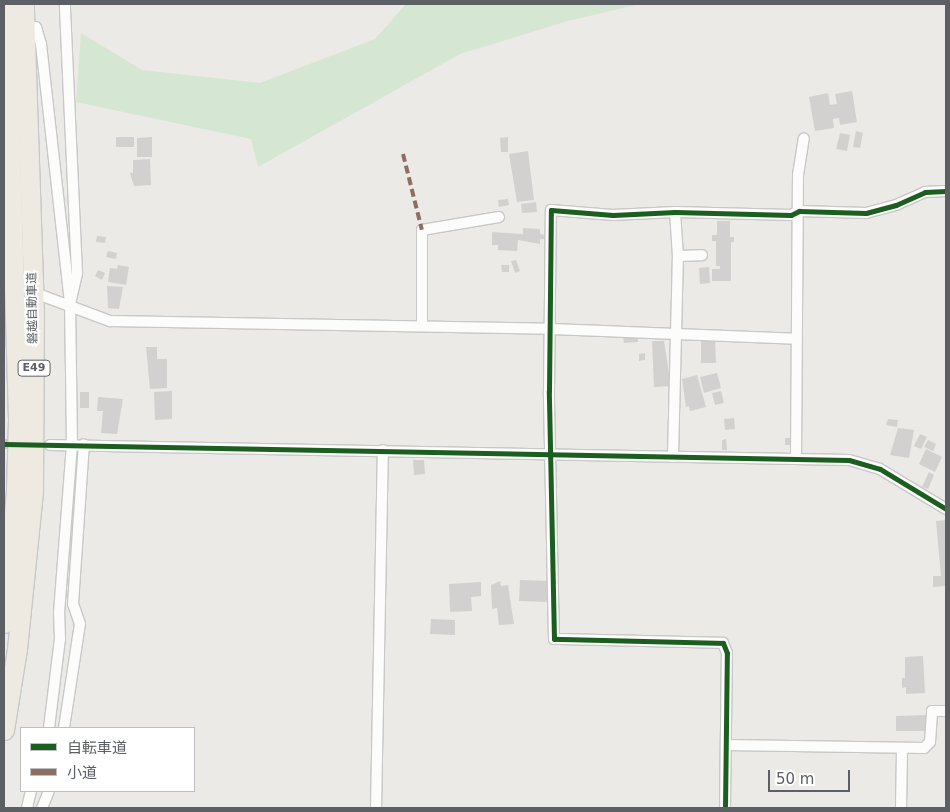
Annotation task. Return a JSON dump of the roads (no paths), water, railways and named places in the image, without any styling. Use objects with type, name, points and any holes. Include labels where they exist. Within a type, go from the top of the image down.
[{"type":"highway","name":"磐越自動車道","points":[[4,623],[16,492],[18,419],[6,4]]},
{"type":"highway","name":"磐越自動車道","points":[[4,730],[27,570],[33,482],[34,312],[24,4]]},
{"type":"street","points":[[65,4],[78,273],[70,304]]},
{"type":"street","points":[[36,27],[41,44],[70,304],[72,444],[59,614],[60,639],[49,727]]},
{"type":"street","points":[[796,459],[798,175],[804,138]]},
{"type":"street","points":[[725,808],[727,653],[723,643],[554,638],[552,454],[549,391],[551,210],[612,215],[675,212],[792,215],[798,211],[866,213],[896,205],[925,192],[946,190]]},
{"type":"street","points":[[673,457],[674,334],[678,256],[675,212]]},
{"type":"street","points":[[422,326],[422,230],[499,216]]},
{"type":"street","points":[[678,256],[702,254]]},
{"type":"street","points":[[43,296],[70,304],[110,321],[551,329],[796,339]]},
{"type":"street","points":[[64,727],[80,624],[73,604],[84,444]]},
{"type":"street","points":[[50,445],[84,444],[849,460],[867,464],[946,509]]},
{"type":"street","points":[[376,808],[383,450]]},
{"type":"street","points":[[726,745],[927,748],[932,711],[946,711]]},
{"type":"street","points":[[901,808],[902,749]]},
{"type":"street","points":[[27,808],[31,792]]},
{"type":"street","points":[[42,808],[49,792]]},
{"type":"tunnel","points":[[4,444],[50,445]]}]
